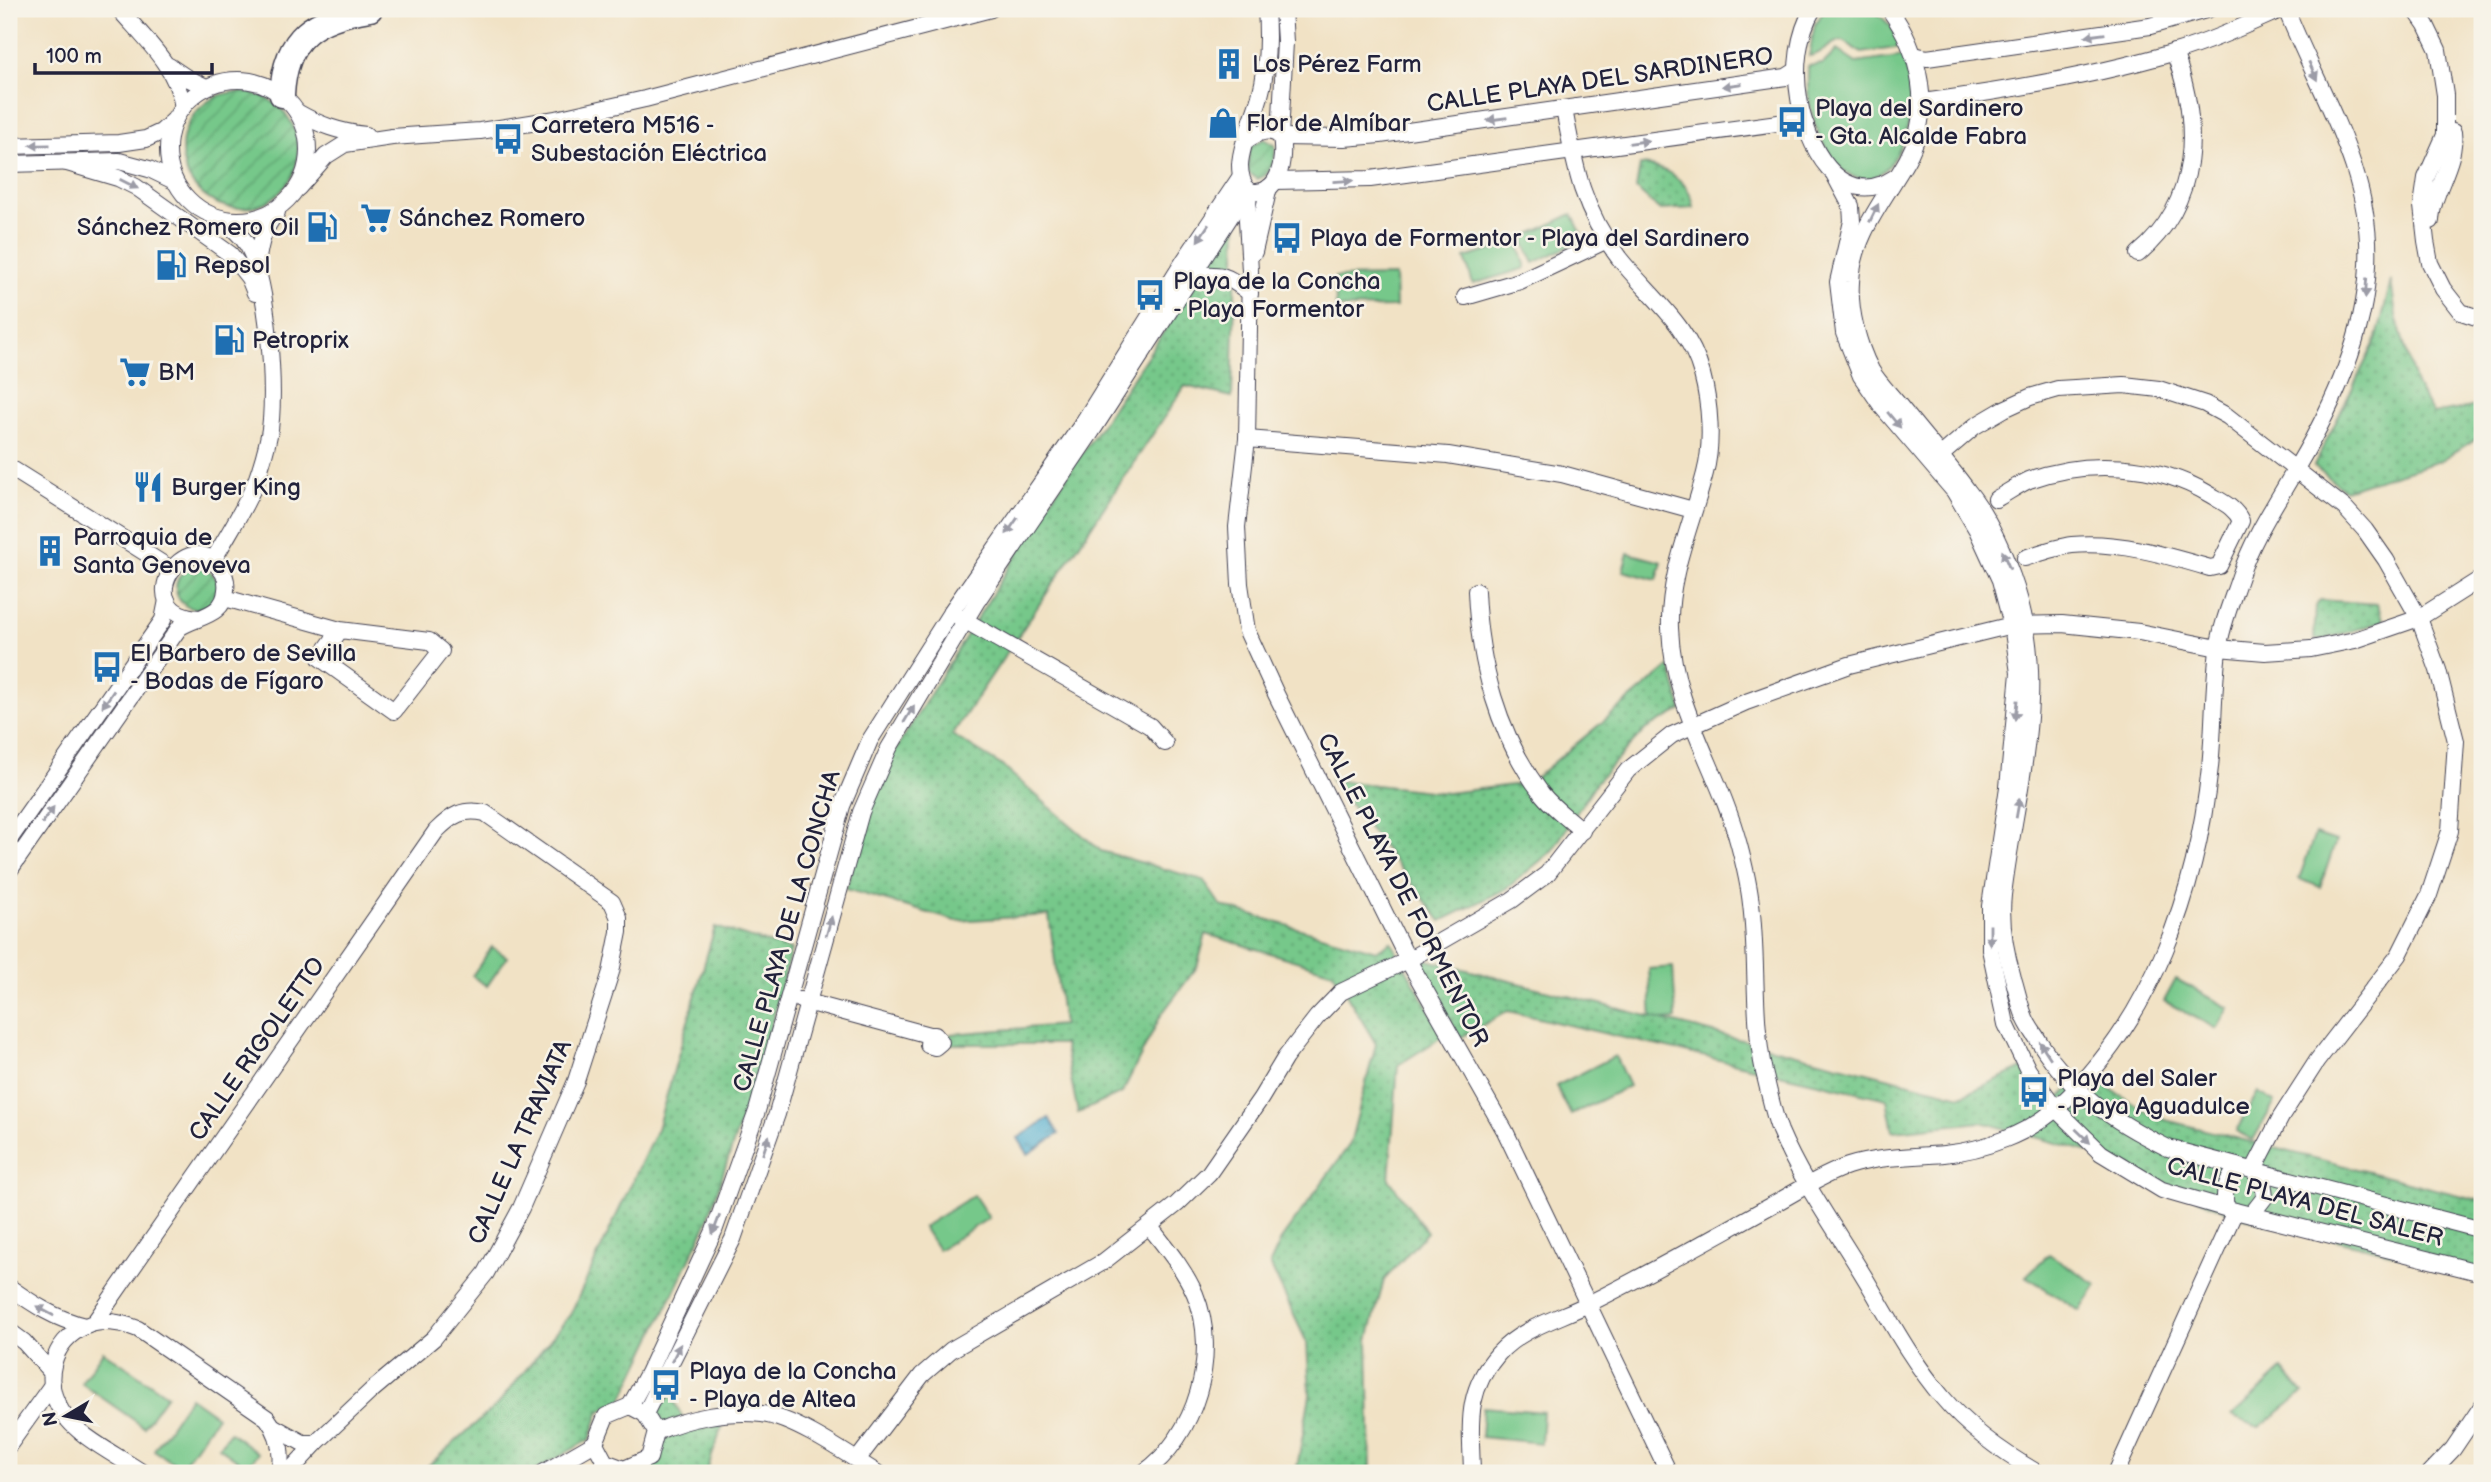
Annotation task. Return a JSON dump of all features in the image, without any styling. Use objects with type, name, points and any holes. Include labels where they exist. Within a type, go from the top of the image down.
[{"type":"highway","points":[[289,104],[288,59],[303,35],[320,22],[370,9]]},
{"type":"street","points":[[119,9],[165,64],[180,92],[179,113],[169,139],[168,160],[174,181],[185,197],[199,209],[237,231],[248,246],[257,268],[271,386],[269,434],[256,482],[214,562]]},
{"type":"street","points":[[257,268],[266,226],[326,156],[345,144],[392,137],[480,131],[556,119],[645,99],[991,9]]},
{"type":"street","points":[[1266,9],[1268,41],[1261,92],[1240,165],[1246,185],[1259,191],[1272,184],[1370,179],[1792,121],[1806,125]]},
{"type":"street","points":[[1272,184],[1283,163],[1283,9]]},
{"type":"street","points":[[1801,9],[1804,25]]},
{"type":"street","points":[[1804,25],[1813,9]]},
{"type":"street","points":[[1472,1473],[1471,1402],[1482,1376],[1499,1353],[1521,1333],[1587,1305],[1845,1167],[1895,1156],[1948,1154],[1998,1143],[2056,1109],[2102,1057],[2136,1010],[2158,967],[2178,917],[2200,842],[2210,769],[2218,648],[2248,554],[2260,527],[2296,468],[2339,382],[2356,340],[2365,306],[2368,236],[2365,208],[2354,163],[2284,9],[2174,52],[2089,75],[1930,101],[1922,107],[1914,55],[1905,30],[1889,9]]},
{"type":"street","points":[[1914,55],[1927,58],[2150,26],[2209,9]]},
{"type":"street","points":[[2415,9],[2438,50],[2445,96],[2445,135],[2426,178],[2422,206],[2430,263],[2443,289],[2461,312],[2482,319]]},
{"type":"street","name":"CALLE PLAYA DEL SALER","points":[[1804,25],[1797,70],[1798,96],[1813,143],[1851,206],[1852,221],[1838,282],[1844,333],[1861,376],[1883,408],[1954,491],[1977,530],[2019,625],[2019,673],[2008,787],[1990,906],[1990,949],[2006,1024],[2028,1070],[2056,1109],[2101,1153],[2162,1189],[2237,1211],[2482,1273]]},
{"type":"street","points":[[2138,254],[2157,236],[2171,214],[2185,181],[2191,155],[2190,106],[2174,52]]},
{"type":"street","points":[[165,64],[206,88]]},
{"type":"street","name":"CALLE PLAYA DEL SARDINERO","points":[[1281,136],[1344,138],[1786,77],[1797,70]]},
{"type":"street","points":[[9,146],[118,143],[146,139],[161,132],[206,88],[225,81],[245,80],[265,85],[320,125],[341,133],[392,137]]},
{"type":"street","points":[[289,104],[305,130],[308,150],[306,170],[298,188]]},
{"type":"street","name":"CALLE PLAYA DEL SALER","points":[[1922,107],[1909,157],[1880,200],[1856,256],[1851,282],[1856,328],[1872,371],[1969,492],[1992,527],[2013,578],[2019,625],[2032,680],[2021,790],[2003,898],[2005,949],[2024,1018],[2049,1058],[2075,1089],[2127,1128],[2168,1148],[2482,1230]]},
{"type":"street","points":[[1564,109],[1580,186],[1592,215],[1621,260],[1667,309],[1687,337],[1702,374],[1709,421],[1706,469],[1672,588],[1669,617],[1671,655],[1679,693],[1724,797],[1740,846],[1751,904],[1763,1068],[1780,1130],[1809,1185],[1912,1357],[1942,1398],[1973,1428],[2011,1458],[2038,1473]]},
{"type":"street","points":[[1247,140],[1264,132],[1281,136]]},
{"type":"street","points":[[9,164],[119,161],[149,169],[174,181]]},
{"type":"street","points":[[64,162],[118,178],[136,187],[230,254],[249,278],[265,318]]},
{"type":"street","points":[[1835,176],[1860,189],[1880,187],[1896,177]]},
{"type":"street","name":"CALLE PLAYA DE FORMENTOR","points":[[1250,271],[1272,184]]},
{"type":"street","name":"CALLE PLAYA DE FORMENTOR","points":[[1246,185],[1250,271],[1247,439],[1237,527],[1240,584],[1247,631],[1408,960],[1505,1131],[1669,1473]]},
{"type":"street","name":"CALLE PLAYA DE LA CONCHA","points":[[629,1406],[648,1373],[715,1231],[757,1111],[842,806],[870,740],[1092,431],[1246,185]]},
{"type":"street","name":"CALLE PLAYA DE LA CONCHA","points":[[645,1414],[733,1239],[776,1114],[861,812],[889,748],[958,616],[1184,261],[1246,185]]},
{"type":"street","points":[[216,218],[239,221],[262,217],[283,205]]},
{"type":"street","points":[[1465,297],[1520,281],[1607,240]]},
{"type":"street","points":[[1191,276],[1226,276],[1250,293]]},
{"type":"street","points":[[1940,456],[1975,426],[2030,397],[2058,389],[2124,385],[2159,389],[2205,404],[2227,416],[2345,508],[2386,560],[2419,618],[2438,670],[2456,741],[2450,831],[2429,895],[2399,955],[2317,1061],[2251,1171],[2228,1179],[2225,1187],[2237,1211]]},
{"type":"street","points":[[1247,439],[1448,455],[1562,474],[1693,510]]},
{"type":"street","points":[[9,467],[171,569]]},
{"type":"street","points":[[1996,499],[2028,481],[2053,473],[2082,468],[2137,468],[2194,485],[2237,512],[2241,521],[2219,566],[2210,568],[2142,549],[2093,545],[2063,547],[2025,558]]},
{"type":"street","points":[[2229,548],[2248,554]]},
{"type":"street","points":[[9,840],[163,620],[167,600],[165,584],[171,569],[186,558],[196,556],[214,562],[226,578],[225,598],[215,612],[189,621],[179,628],[9,871]]},
{"type":"street","points":[[857,1460],[922,1375],[951,1350],[1083,1274],[1150,1227],[1209,1172],[1261,1098],[1285,1058],[1317,1017],[1341,992],[1408,960],[1511,900],[1547,874],[1628,770],[1672,735],[1746,702],[1849,665],[2019,625],[2062,624],[2139,632],[2218,648],[2265,652],[2311,649],[2355,640],[2419,618],[2482,578]]},
{"type":"street","points":[[1476,591],[1478,630],[1485,669],[1514,749],[1543,796],[1582,831]]},
{"type":"street","points":[[225,598],[340,630],[370,636],[429,641],[440,651],[394,711],[320,658],[340,630]]},
{"type":"street","points":[[167,600],[180,614],[199,618]]},
{"type":"street","points":[[958,616],[1150,726],[1165,743]]},
{"type":"street","name":"CALLE LA TRAVIATA","points":[[288,1473],[371,1391],[434,1338],[486,1273],[521,1208],[576,1081],[611,972],[620,918],[612,902],[485,813],[466,811]]},
{"type":"street","name":"CALLE RIGOLETTO","points":[[51,1378],[54,1358],[63,1344],[90,1324],[113,1296],[436,831],[449,818],[466,811]]},
{"type":"street","points":[[788,997],[929,1035]]},
{"type":"street","points":[[2116,1473],[2237,1211],[2265,1198],[2251,1171]]},
{"type":"street","points":[[1143,1473],[1154,1466],[1188,1423],[1201,1379],[1205,1338],[1196,1298],[1182,1268],[1150,1227]]},
{"type":"street","points":[[9,1287],[42,1310],[66,1322],[121,1323],[138,1329],[267,1418],[274,1427],[281,1446],[279,1473]]},
{"type":"street","points":[[113,1296],[111,1308],[121,1323]]},
{"type":"street","points":[[9,1331],[24,1342],[51,1378],[61,1410],[76,1430],[143,1473]]},
{"type":"street","points":[[9,1445],[51,1378]]},
{"type":"street","points":[[30,1415],[43,1407],[51,1406],[61,1410]]},
{"type":"street","points":[[543,1473],[595,1443],[606,1416],[629,1406],[645,1414],[656,1432],[649,1458],[624,1469],[603,1468],[595,1443]]},
{"type":"street","points":[[2430,1473],[2453,1449],[2482,1406]]},
{"type":"street","points":[[656,1432],[670,1425],[710,1416],[763,1414],[806,1430],[877,1473]]},
{"type":"street","points":[[274,1427],[303,1443],[316,1443]]},
{"type":"green space","points":[[1826,9],[1873,9],[1891,26],[1902,47],[1862,53],[1841,41],[1809,56],[1815,23]]},
{"type":"green space","points":[[1837,50],[1856,63],[1904,56],[1910,104],[1905,137],[1889,165],[1868,179],[1855,178],[1842,170],[1825,147],[1812,112],[1808,66],[1823,64]]},
{"type":"green space","points":[[240,92],[262,97],[281,109],[293,128],[298,150],[293,172],[281,191],[262,203],[240,208],[218,203],[199,191],[187,172],[182,150],[187,128],[199,109],[218,97]]},
{"type":"green space","points":[[1264,139],[1275,145],[1275,156],[1270,171],[1257,179],[1248,172],[1249,151],[1251,145]]},
{"type":"green space","points":[[1640,165],[1659,168],[1675,177],[1688,190],[1694,208],[1660,210],[1636,189]]},
{"type":"green space","points":[[1572,214],[1584,239],[1534,263],[1522,238]]},
{"type":"green space","points":[[1237,227],[1232,397],[1185,386],[952,735],[1001,765],[1101,851],[1203,880],[1221,906],[1376,951],[1391,942],[1444,1036],[1398,1065],[1389,1179],[1427,1232],[1384,1280],[1368,1340],[1371,1473],[1296,1473],[1310,1395],[1307,1343],[1270,1264],[1282,1238],[1350,1144],[1376,1044],[1333,972],[1206,934],[1197,967],[1161,1015],[1122,1093],[1078,1113],[1064,1044],[944,1044],[951,1034],[1063,1025],[1049,915],[956,921],[846,889],[869,805],[895,751],[1048,504],[1228,236]]},
{"type":"green space","points":[[1518,242],[1526,268],[1473,284],[1465,258]]},
{"type":"green space","points":[[1395,276],[1396,307],[1336,308],[1335,277]]},
{"type":"green space","points":[[2391,281],[2396,316],[2416,385],[2433,414],[2482,405],[2482,435],[2440,461],[2345,490],[2314,466],[2377,338]]},
{"type":"green space","points":[[1628,553],[1662,562],[1657,580],[1623,571]]},
{"type":"green space","points":[[197,567],[212,573],[218,588],[212,603],[197,609],[182,603],[176,588],[182,573]]},
{"type":"green space","points":[[2320,600],[2377,604],[2384,621],[2326,639],[2314,640],[2316,606]]},
{"type":"green space","points":[[1670,666],[1682,710],[1646,729],[1597,781],[1552,851],[1506,889],[1441,921],[1331,780],[1447,793],[1529,783]]},
{"type":"green space","points":[[2315,834],[2336,841],[2320,887],[2299,879]]},
{"type":"green space","points":[[715,927],[791,950],[767,1042],[706,1225],[621,1402],[600,1411],[590,1439],[531,1473],[420,1473],[499,1403],[570,1315],[657,1129]]},
{"type":"green space","points":[[492,947],[507,957],[487,986],[472,976]]},
{"type":"green space","points":[[1416,957],[1961,1096],[2023,1068],[2050,1106],[2086,1074],[2158,1118],[2482,1201],[2482,1275],[2237,1216],[2100,1155],[1982,1122],[1893,1131],[1887,1099],[1508,1011],[1460,1038]]},
{"type":"green space","points":[[1673,967],[1676,1019],[1652,1021],[1649,969]]},
{"type":"green space","points":[[2176,979],[2229,1008],[2217,1029],[2164,1001]]},
{"type":"green space","points":[[1615,1056],[1629,1086],[1571,1115],[1556,1086]]},
{"type":"green space","points":[[2258,1092],[2275,1102],[2253,1140],[2236,1131]]},
{"type":"green space","points":[[974,1195],[989,1218],[938,1250],[923,1227]]},
{"type":"green space","points":[[2049,1254],[2097,1285],[2080,1311],[2026,1276]]},
{"type":"green space","points":[[103,1351],[167,1395],[144,1427],[81,1383]]},
{"type":"green space","points":[[2283,1369],[2303,1393],[2259,1428],[2232,1416]]},
{"type":"green space","points":[[672,1370],[678,1375],[669,1393],[683,1418],[657,1427],[648,1414]]},
{"type":"green space","points":[[190,1397],[217,1416],[181,1468],[154,1450]]},
{"type":"green space","points":[[1483,1407],[1543,1412],[1541,1443],[1481,1437]]},
{"type":"green space","points":[[723,1424],[706,1473],[634,1473],[646,1468],[653,1461],[662,1439]]},
{"type":"green space","points":[[230,1432],[258,1453],[247,1467],[219,1447]]},
{"type":"water","points":[[1049,1118],[1059,1134],[1028,1154],[1018,1138]]},
{"type":"place","name":"Los Pérez Farm","points":[[1229,64]]},
{"type":"place","name":"Playa del Sardinero - Gta. Alcalde Fabra","points":[[1792,122]]},
{"type":"place","name":"Flor de Almíbar","points":[[1223,123]]},
{"type":"place","name":"Carretera M516 - Subestación Eléctrica","points":[[508,139]]},
{"type":"place","name":"Sánchez Romero","points":[[376,218]]},
{"type":"place","name":"Sánchez Romero Oil","points":[[322,227]]},
{"type":"place","name":"Playa de Formentor - Playa del Sardinero","points":[[1287,238]]},
{"type":"place","name":"Repsol","points":[[171,265]]},
{"type":"place","name":"Playa de la Concha - Playa Formentor","points":[[1150,295]]},
{"type":"place","name":"Petroprix","points":[[229,340]]},
{"type":"place","name":"BM","points":[[135,372]]},
{"type":"place","name":"Burger King","points":[[148,487]]},
{"type":"place","name":"Parroquia de Santa Genoveva","points":[[50,551]]},
{"type":"place","name":"El Barbero de Sevilla - Bodas de Fígaro","points":[[107,667]]},
{"type":"place","name":"Playa del Saler - Playa Aguadulce","points":[[2034,1092]]},
{"type":"place","name":"Playa de la Concha - Playa de Altea","points":[[666,1385]]}]
